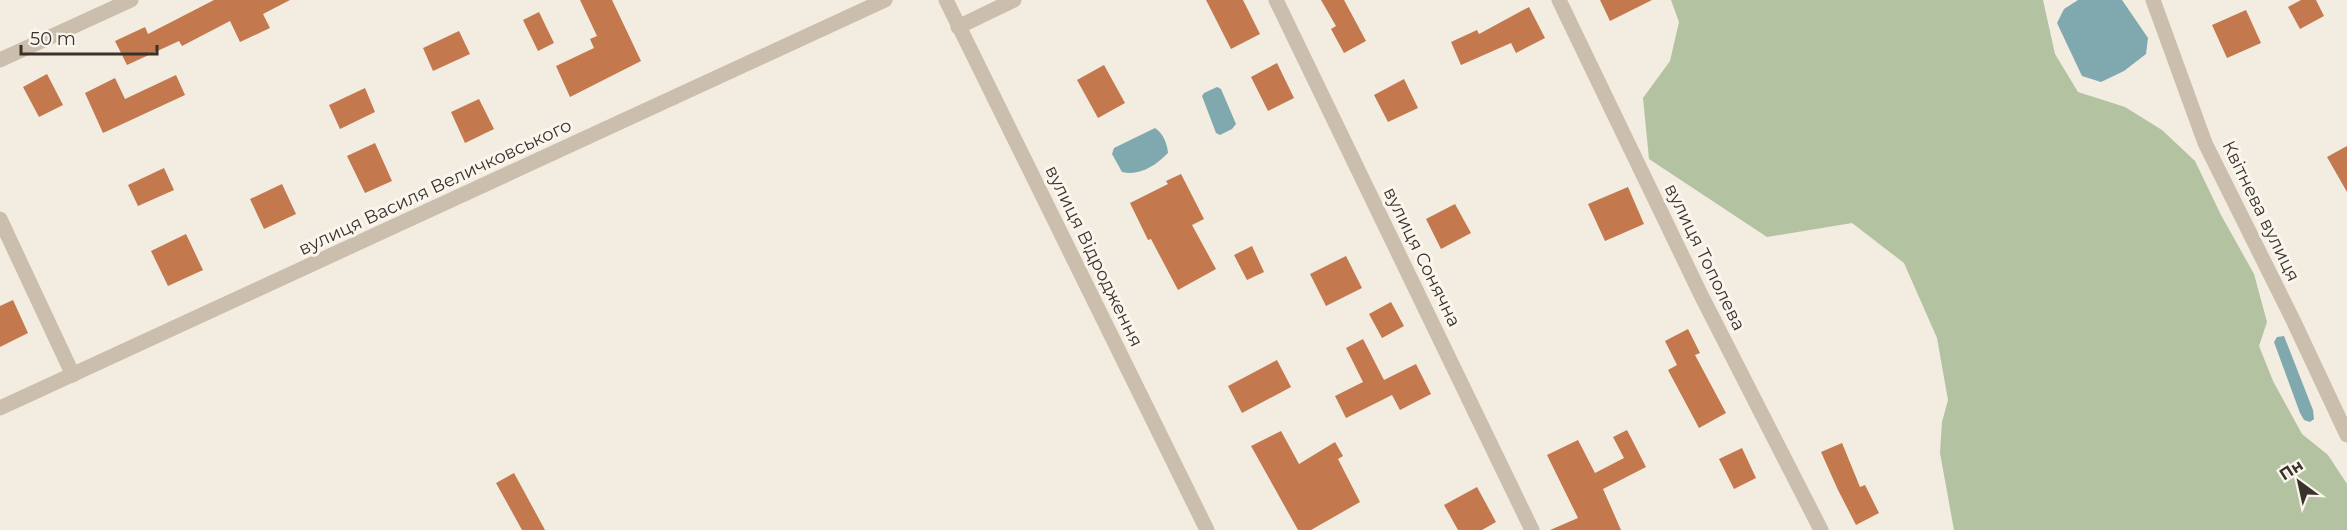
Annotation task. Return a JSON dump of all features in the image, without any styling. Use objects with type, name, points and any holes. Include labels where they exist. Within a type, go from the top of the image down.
[{"type":"street","points":[[0,60],[131,0]]},
{"type":"street","name":"вулиця Василя Величковського","points":[[0,408],[885,0]]},
{"type":"street","name":"вулиця Відродження","points":[[946,0],[1207,530]]},
{"type":"street","points":[[958,27],[1014,0]]},
{"type":"street","name":"вулиця Сонячна","points":[[1276,0],[1532,530]]},
{"type":"street","name":"вулиця Тополева","points":[[1559,0],[1701,295],[1821,530]]},
{"type":"street","name":"Квітнева вулиця","points":[[2153,0],[2205,143],[2347,435]]},
{"type":"street","points":[[0,219],[73,375]]},
{"type":"green space","points":[[1671,0],[2043,0],[2055,54],[2078,92],[2125,107],[2162,130],[2195,161],[2221,215],[2254,274],[2267,322],[2259,346],[2273,381],[2302,434],[2328,455],[2347,484],[2347,530],[1954,530],[1940,453],[1942,422],[1948,400],[1937,338],[1904,263],[1852,223],[1767,237],[1649,159],[1643,98],[1670,61],[1679,22]]},
{"type":"water","points":[[2078,0],[2122,0],[2148,38],[2146,54],[2124,71],[2101,82],[2082,76],[2057,23],[2064,9]]},
{"type":"water","points":[[1217,87],[1221,89],[1236,124],[1232,129],[1220,135],[1216,133],[1202,96]]},
{"type":"water","points":[[1155,128],[1161,133],[1168,153],[1147,169],[1135,173],[1122,172],[1112,154],[1114,148]]},
{"type":"water","points":[[2284,336],[2313,410],[2314,419],[2310,422],[2304,420],[2300,413],[2274,342],[2277,337]]},
{"type":"building","points":[[214,0],[290,0],[263,14],[270,28],[240,42],[230,21],[182,46],[179,41],[127,65],[115,41],[145,27],[148,34]]},
{"type":"building","points":[[580,0],[612,0],[641,61],[570,97],[556,66],[594,48],[590,39],[597,36]]},
{"type":"building","points":[[1206,0],[1243,0],[1260,34],[1231,49]]},
{"type":"building","points":[[1321,0],[1344,0],[1366,41],[1344,53],[1331,29],[1336,26]]},
{"type":"building","points":[[1600,0],[1652,0],[1610,21]]},
{"type":"building","points":[[2301,0],[2316,0],[2324,16],[2300,29],[2288,7]]},
{"type":"building","points":[[1529,7],[1545,38],[1516,53],[1511,43],[1461,65],[1451,42],[1477,30],[1479,34]]},
{"type":"building","points":[[2246,10],[2261,43],[2227,58],[2212,25]]},
{"type":"building","points":[[539,12],[554,43],[538,51],[523,20]]},
{"type":"building","points":[[459,31],[470,54],[433,71],[423,48]]},
{"type":"building","points":[[1277,63],[1294,98],[1268,111],[1251,77]]},
{"type":"building","points":[[1104,65],[1125,103],[1098,118],[1077,80]]},
{"type":"building","points":[[47,74],[63,105],[39,117],[23,87]]},
{"type":"building","points":[[176,75],[185,95],[103,133],[85,93],[115,78],[125,99]]},
{"type":"building","points":[[1404,79],[1418,108],[1388,122],[1374,95]]},
{"type":"building","points":[[365,88],[375,112],[340,129],[329,105]]},
{"type":"building","points":[[479,99],[494,129],[465,143],[451,112]]},
{"type":"building","points":[[375,143],[392,181],[365,193],[347,156]]},
{"type":"building","points":[[2347,146],[2347,192],[2327,157]]},
{"type":"building","points":[[164,168],[174,190],[138,206],[128,185]]},
{"type":"building","points":[[1181,174],[1204,219],[1192,225],[1216,269],[1178,290],[1151,239],[1148,240],[1130,203],[1168,184],[1166,181]]},
{"type":"building","points":[[282,184],[296,214],[264,229],[250,199]]},
{"type":"building","points":[[1628,187],[1644,224],[1605,241],[1588,204]]},
{"type":"building","points":[[1455,204],[1471,233],[1441,249],[1426,219]]},
{"type":"building","points":[[186,234],[203,270],[168,286],[151,251]]},
{"type":"building","points":[[1252,246],[1264,272],[1247,280],[1234,255]]},
{"type":"building","points":[[1346,256],[1362,288],[1326,306],[1310,274]]},
{"type":"building","points":[[13,300],[28,333],[0,347],[0,306]]},
{"type":"building","points":[[1391,302],[1404,326],[1382,338],[1369,314]]},
{"type":"building","points":[[1688,329],[1700,353],[1695,355],[1726,413],[1699,428],[1668,370],[1677,365],[1665,341]]},
{"type":"building","points":[[1363,339],[1384,380],[1416,364],[1431,394],[1400,410],[1392,395],[1346,418],[1335,396],[1363,382],[1346,348]]},
{"type":"building","points":[[1277,360],[1291,387],[1242,413],[1228,386]]},
{"type":"building","points":[[1627,430],[1646,467],[1603,489],[1621,530],[1550,530],[1578,518],[1547,455],[1578,440],[1595,473],[1624,458],[1613,437]]},
{"type":"building","points":[[1281,431],[1299,464],[1335,442],[1343,456],[1338,459],[1360,502],[1311,530],[1298,530],[1251,446]]},
{"type":"building","points":[[1842,443],[1860,487],[1865,485],[1879,513],[1856,525],[1821,452]]},
{"type":"building","points":[[1742,448],[1756,478],[1734,489],[1719,459]]},
{"type":"building","points":[[514,473],[545,530],[522,530],[496,483]]},
{"type":"building","points":[[1477,487],[1496,522],[1482,530],[1458,530],[1444,505]]}]
